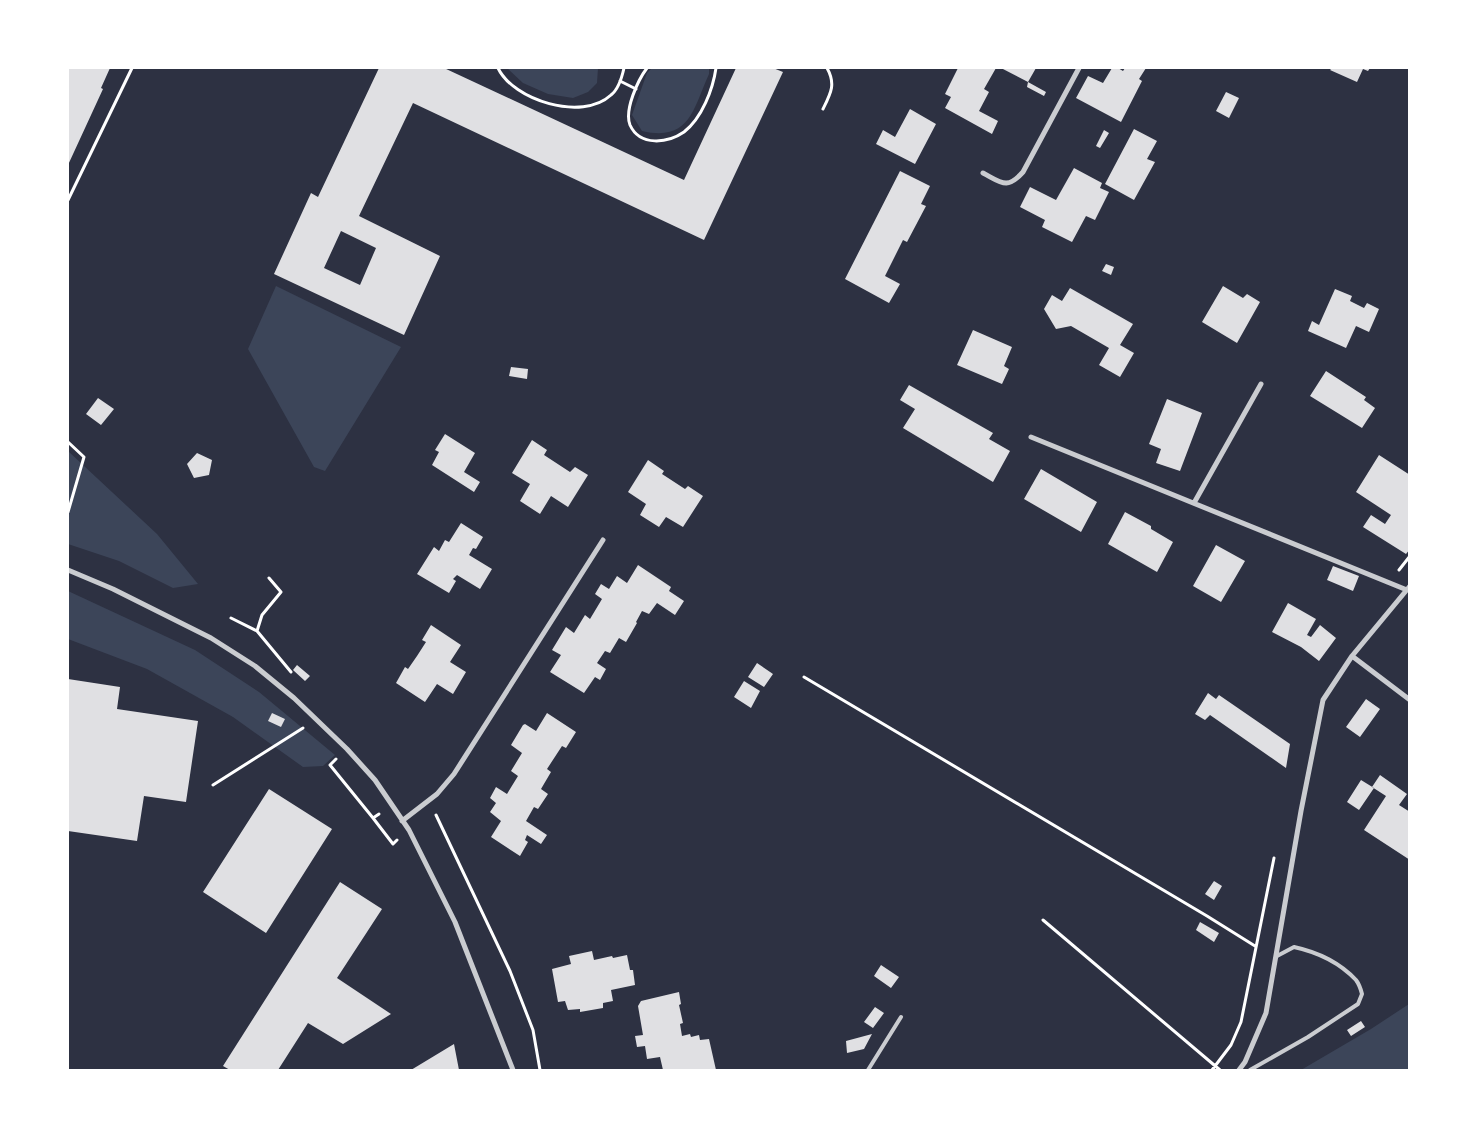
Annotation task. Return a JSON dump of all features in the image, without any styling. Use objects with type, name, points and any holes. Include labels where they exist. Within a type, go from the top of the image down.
[{"type":"street","points":[[982,173],[1004,183],[1014,181],[1023,172],[1079,68]]},
{"type":"street","points":[[1194,503],[1261,384]]},
{"type":"street","points":[[1031,437],[1408,588],[1352,656],[1323,700],[1266,1013],[1245,1062],[1239,1070]]},
{"type":"street","points":[[402,821],[437,794],[454,774],[603,540]]},
{"type":"street","points":[[68,570],[113,589],[211,638],[254,666],[317,719],[376,780],[409,830],[455,922],[513,1070]]},
{"type":"street","points":[[1352,656],[1410,700]]},
{"type":"lane","points":[[1250,1070],[1308,1037],[1350,1010],[1358,1004],[1362,994],[1358,981],[1340,967],[1316,953],[1294,947],[1277,956]]},
{"type":"lane","points":[[868,1070],[902,1016]]},
{"type":"path","points":[[68,200],[132,68]]},
{"type":"path","points":[[498,68],[506,78],[526,93],[546,103],[567,108],[585,107],[606,100],[613,94],[620,81],[623,68]]},
{"type":"path","points":[[647,68],[636,88],[629,113],[630,125],[637,135],[645,140],[662,141],[675,137],[691,125],[712,88],[716,68]]},
{"type":"path","points":[[823,109],[831,93],[832,77],[827,68]]},
{"type":"path","points":[[620,81],[636,88]]},
{"type":"path","points":[[68,442],[84,457],[68,512]]},
{"type":"path","points":[[258,631],[262,615],[281,592],[269,578]]},
{"type":"path","points":[[231,618],[258,631],[291,672]]},
{"type":"path","points":[[804,677],[1256,946]]},
{"type":"path","points":[[213,785],[317,719]]},
{"type":"path","points":[[347,749],[330,765],[373,818]]},
{"type":"path","points":[[337,774],[342,770]]},
{"type":"path","points":[[428,801],[510,972],[533,1030],[540,1070]]},
{"type":"path","points":[[1043,920],[1220,1070]]},
{"type":"shaded area","points":[[507,68],[598,68],[597,83],[588,92],[573,98],[548,94],[523,83]]},
{"type":"shaded area","points":[[652,68],[709,68],[709,74],[688,120],[670,132],[642,131],[632,115],[647,73]]},
{"type":"shaded area","points":[[276,286],[401,347],[325,471],[314,467],[248,349]]},
{"type":"shaded area","points":[[68,451],[157,534],[198,584],[173,588],[119,561],[68,544]]},
{"type":"shaded area","points":[[68,591],[195,650],[259,692],[335,755],[323,766],[303,767],[233,717],[147,669],[68,639]]},
{"type":"shaded area","points":[[1409,1004],[1409,1070],[1301,1070],[1371,1029]]},
{"type":"building","points":[[68,68],[110,68],[101,88],[103,89],[68,165]]},
{"type":"building","points":[[379,68],[444,68],[684,180],[736,68],[773,68],[783,72],[704,240],[413,103],[359,216],[440,256],[404,335],[274,274],[311,193],[318,197]],"holes":[[[341,231],[376,248],[360,285],[324,268]]]},
{"type":"building","points":[[958,68],[996,68],[984,89],[989,92],[979,111],[998,121],[992,134],[945,108],[951,97],[945,94]]},
{"type":"building","points":[[1001,68],[1036,68],[1028,82]]},
{"type":"building","points":[[1112,68],[1118,68],[1123,71],[1125,68],[1146,68],[1139,79],[1142,81],[1121,122],[1076,98],[1088,76],[1103,83]]},
{"type":"building","points":[[1332,68],[1370,68],[1368,71],[1363,69],[1357,82],[1330,70]]},
{"type":"building","points":[[1028,82],[1046,92],[1044,96],[1027,87]]},
{"type":"building","points":[[1226,92],[1239,98],[1229,118],[1216,111]]},
{"type":"building","points":[[910,109],[936,124],[915,164],[876,144],[883,130],[895,137]]},
{"type":"building","points":[[1134,129],[1157,141],[1147,159],[1155,162],[1134,200],[1105,184]]},
{"type":"building","points":[[1104,130],[1109,133],[1100,148],[1096,146]]},
{"type":"building","points":[[1074,168],[1102,183],[1100,188],[1109,192],[1095,220],[1086,216],[1072,242],[1042,227],[1045,220],[1020,207],[1030,187],[1056,200]]},
{"type":"building","points":[[900,171],[930,186],[921,204],[926,206],[907,242],[903,240],[885,276],[900,284],[889,303],[845,279]]},
{"type":"building","points":[[1106,264],[1114,267],[1111,275],[1102,271]]},
{"type":"building","points":[[1223,286],[1243,298],[1247,294],[1260,302],[1237,343],[1202,322]]},
{"type":"building","points":[[1070,288],[1133,324],[1120,345],[1134,353],[1120,377],[1099,365],[1109,348],[1071,326],[1056,329],[1044,309],[1052,295],[1062,301]]},
{"type":"building","points":[[1335,289],[1352,296],[1350,301],[1364,308],[1367,303],[1379,309],[1369,332],[1356,326],[1346,348],[1308,331],[1312,321],[1319,325]]},
{"type":"building","points":[[973,330],[1012,347],[1004,366],[1009,369],[1002,384],[957,365]]},
{"type":"building","points":[[511,367],[528,369],[527,379],[509,376]]},
{"type":"building","points":[[1326,371],[1366,397],[1364,400],[1375,408],[1362,428],[1310,396]]},
{"type":"building","points":[[909,385],[993,433],[989,439],[1010,451],[993,482],[903,428],[915,409],[900,400]]},
{"type":"building","points":[[98,398],[114,409],[101,425],[86,414]]},
{"type":"building","points":[[1167,399],[1202,413],[1180,471],[1156,463],[1161,449],[1149,444]]},
{"type":"building","points":[[445,434],[475,453],[464,472],[480,482],[474,492],[432,465],[439,452],[435,450]]},
{"type":"building","points":[[532,440],[547,450],[544,455],[570,472],[575,467],[588,475],[568,507],[551,496],[540,514],[520,501],[530,484],[512,473]]},
{"type":"building","points":[[197,453],[212,460],[209,475],[194,478],[187,464]]},
{"type":"building","points":[[1379,455],[1410,475],[1410,549],[1406,554],[1363,527],[1371,515],[1385,524],[1391,515],[1356,492]]},
{"type":"building","points":[[648,460],[664,471],[662,474],[685,489],[688,486],[703,496],[683,527],[666,517],[659,527],[640,515],[646,504],[628,492]]},
{"type":"building","points":[[1041,469],[1097,502],[1081,532],[1024,499]]},
{"type":"building","points":[[1125,512],[1151,526],[1151,529],[1173,542],[1157,572],[1108,544]]},
{"type":"building","points":[[461,523],[483,537],[476,549],[473,548],[469,555],[492,569],[480,589],[457,575],[453,579],[456,581],[449,593],[417,574],[434,547],[439,551],[445,540],[449,542]]},
{"type":"building","points":[[1216,545],[1245,561],[1221,602],[1193,586]]},
{"type":"building","points":[[638,565],[671,587],[669,591],[684,601],[675,615],[657,603],[649,614],[642,611],[626,642],[619,638],[610,653],[605,651],[597,663],[606,669],[600,680],[595,677],[584,693],[550,672],[561,655],[552,650],[566,627],[574,633],[585,615],[590,619],[602,599],[595,594],[601,584],[609,589],[617,576],[627,583]]},
{"type":"building","points":[[1333,566],[1359,576],[1353,591],[1327,580]]},
{"type":"building","points":[[1288,603],[1316,619],[1307,635],[1311,637],[1320,625],[1336,638],[1319,661],[1301,647],[1272,632]]},
{"type":"building","points":[[431,625],[461,645],[450,662],[466,672],[453,694],[437,684],[425,702],[396,683],[405,667],[408,669],[426,642],[422,640]]},
{"type":"building","points":[[757,663],[773,674],[764,687],[748,677]]},
{"type":"building","points":[[297,665],[310,676],[305,681],[293,670]]},
{"type":"building","points":[[68,679],[120,687],[117,709],[198,721],[186,802],[144,796],[137,841],[68,831]]},
{"type":"building","points":[[744,681],[760,691],[751,708],[734,697]]},
{"type":"building","points":[[1208,693],[1216,699],[1219,695],[1290,744],[1286,768],[1210,715],[1205,720],[1195,714]]},
{"type":"building","points":[[1366,699],[1380,709],[1360,737],[1346,727]]},
{"type":"building","points":[[272,713],[285,719],[281,727],[268,721]]},
{"type":"building","points":[[547,713],[576,732],[566,748],[562,746],[547,769],[551,772],[541,789],[548,794],[538,809],[534,807],[526,821],[547,835],[541,844],[527,835],[525,840],[528,842],[520,856],[491,837],[501,821],[490,812],[496,803],[490,798],[496,787],[507,794],[518,776],[511,771],[522,753],[511,745],[523,725],[525,724],[536,731]]},
{"type":"building","points":[[1380,775],[1407,794],[1399,805],[1410,812],[1410,860],[1364,830],[1386,796],[1372,787]]},
{"type":"building","points":[[1361,780],[1374,788],[1359,810],[1347,802]]},
{"type":"building","points":[[269,789],[332,829],[266,933],[203,892]]},
{"type":"building","points":[[1214,881],[1222,886],[1214,900],[1205,894]]},
{"type":"building","points":[[340,882],[382,909],[337,978],[391,1014],[343,1044],[308,1023],[278,1070],[230,1070],[223,1066]]},
{"type":"building","points":[[1200,922],[1219,933],[1214,942],[1196,930]]},
{"type":"building","points":[[592,951],[594,960],[627,955],[630,970],[633,970],[635,985],[611,990],[613,1001],[603,1003],[603,1008],[580,1012],[580,1009],[568,1010],[565,1001],[558,1002],[552,969],[571,964],[569,956]]},
{"type":"building","points":[[881,965],[899,977],[891,988],[874,976]]},
{"type":"building","points":[[679,992],[681,1004],[679,1005],[683,1023],[680,1024],[682,1036],[690,1034],[691,1037],[699,1035],[700,1040],[709,1039],[716,1070],[663,1070],[660,1057],[647,1059],[645,1046],[637,1047],[635,1036],[643,1035],[638,1006],[641,1001]]},
{"type":"building","points":[[875,1007],[884,1013],[873,1028],[864,1022]]},
{"type":"building","points":[[1361,1021],[1365,1027],[1351,1036],[1347,1030]]},
{"type":"building","points":[[872,1034],[864,1049],[847,1053],[846,1041]]},
{"type":"building","points":[[454,1044],[459,1070],[411,1070]]}]
